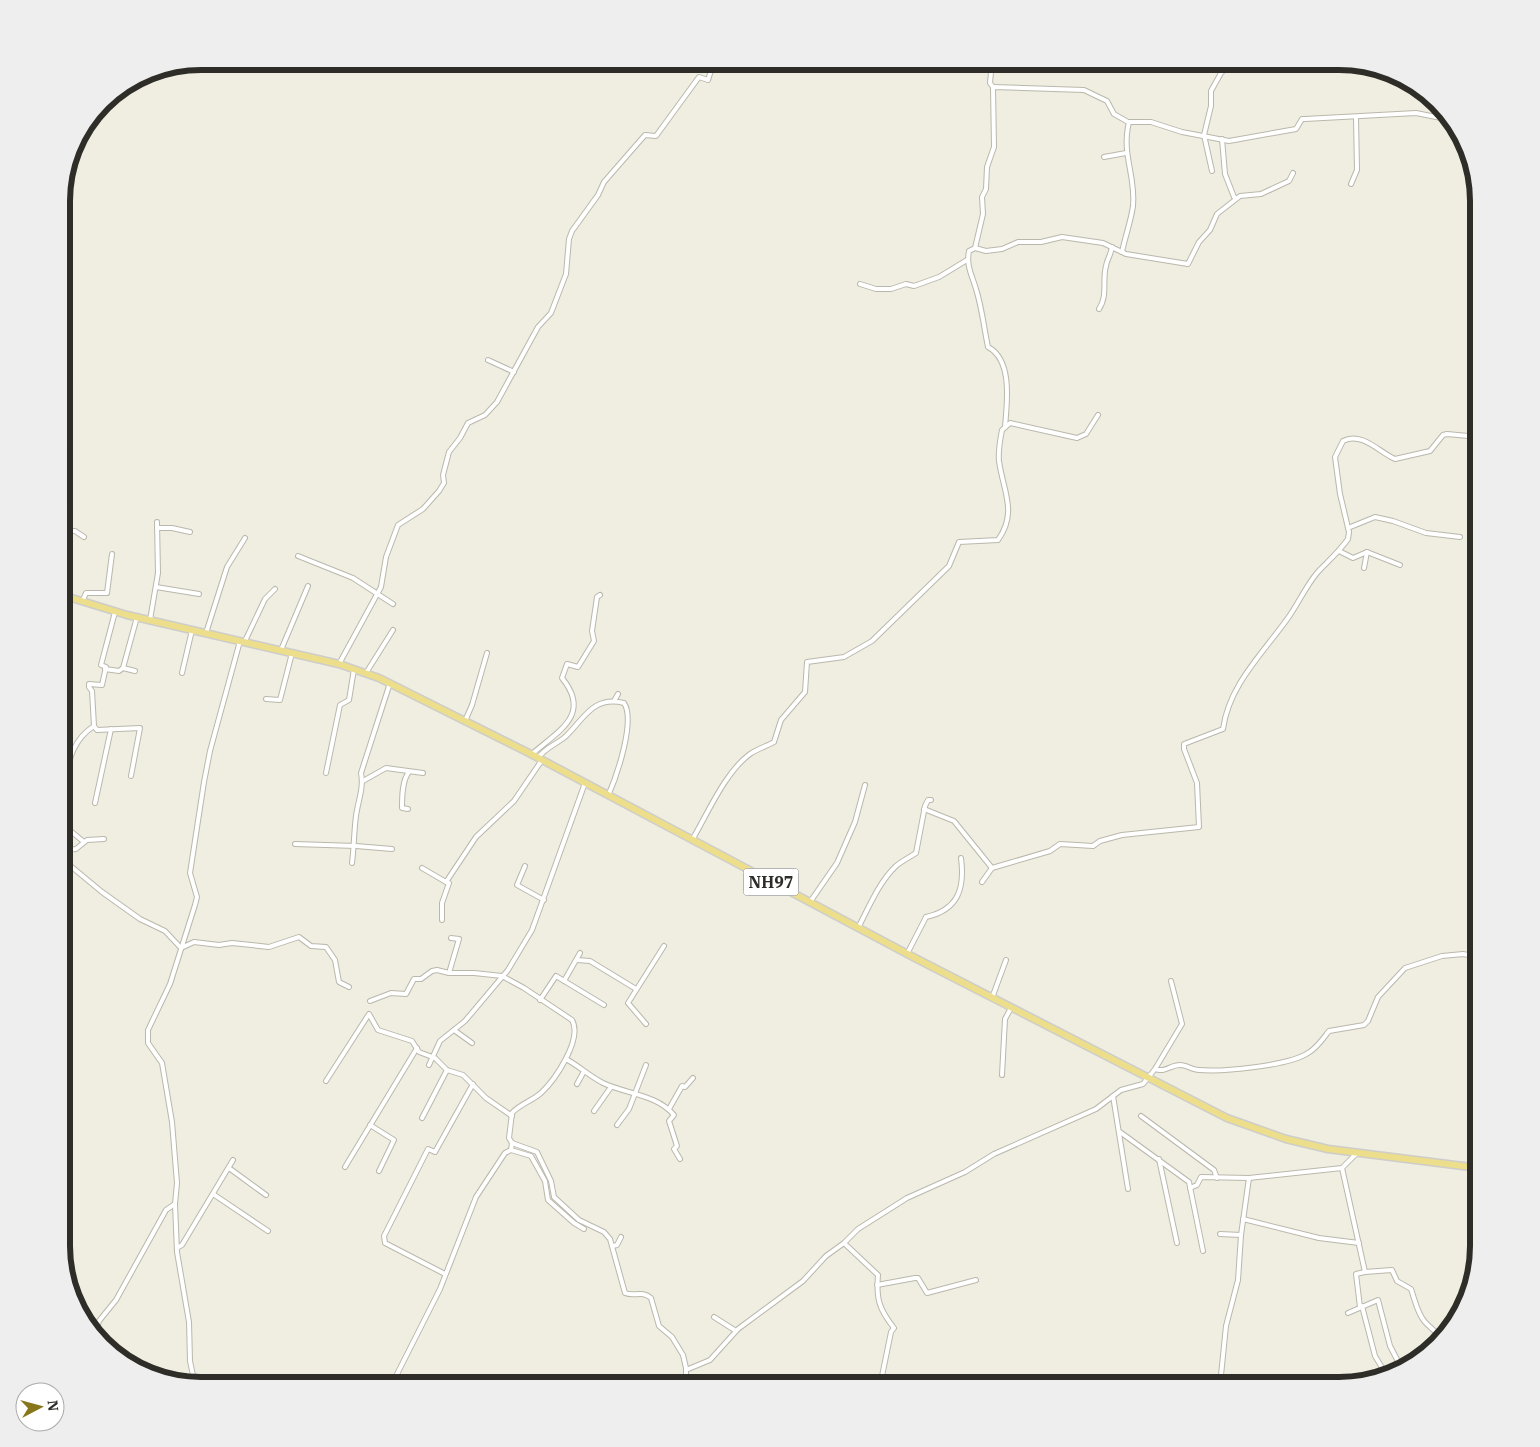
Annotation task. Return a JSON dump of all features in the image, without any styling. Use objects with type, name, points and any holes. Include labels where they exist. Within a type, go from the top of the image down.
[{"type":"highway","name":"NH97","points":[[70,598],[115,612],[339,664],[390,683],[540,759],[907,954],[1227,1118],[1271,1134],[1311,1145],[1356,1153],[1470,1167]]},
{"type":"street","points":[[339,664],[377,596],[385,571],[386,557],[398,525],[423,508],[439,491],[444,482],[442,475],[450,452],[468,422],[493,408],[538,327],[551,313],[566,274],[569,239],[572,231],[598,195],[604,182],[645,135],[656,136],[699,77],[708,80],[711,70]]},
{"type":"street","points":[[991,70],[990,83],[993,87],[994,147],[987,167],[986,189],[982,197],[983,214],[975,248],[969,252],[968,260],[971,277],[976,288],[988,347],[997,352],[1000,358],[1006,386],[1005,427]]},
{"type":"street","points":[[1212,171],[1204,135],[1211,106],[1211,91],[1224,70]]},
{"type":"street","points":[[993,87],[1084,90],[1107,102],[1114,114],[1129,122],[1151,122],[1182,132],[1229,141],[1296,129],[1302,120],[1305,119],[1416,113],[1440,118]]},
{"type":"street","points":[[1351,184],[1357,170],[1356,117]]},
{"type":"street","points":[[1122,252],[1133,207],[1132,172],[1126,153],[1129,122]]},
{"type":"street","points":[[1222,139],[1225,174],[1236,198]]},
{"type":"street","points":[[1104,157],[1126,153]]},
{"type":"street","points":[[975,248],[986,251],[1002,250],[1018,242],[1041,242],[1062,237],[1103,243],[1122,252],[1188,264],[1199,242],[1210,230],[1218,214],[1236,198],[1261,194],[1289,181],[1293,174]]},
{"type":"street","points":[[1099,309],[1103,303],[1106,265],[1111,256],[1112,248]]},
{"type":"street","points":[[860,284],[876,289],[891,289],[906,284],[914,286],[939,276],[968,260]]},
{"type":"street","points":[[488,360],[514,372]]},
{"type":"street","points":[[692,840],[710,805],[730,777],[750,754],[774,742],[781,720],[804,692],[807,662],[844,657],[872,641],[949,566],[959,542],[998,540],[1006,529],[1009,502],[999,460],[1002,430],[1010,423],[1076,438],[1086,434],[1098,414]]},
{"type":"street","points":[[982,882],[992,868],[1044,853],[1060,844],[1093,846],[1100,841],[1122,835],[1199,827],[1197,784],[1184,749],[1184,744],[1223,729],[1225,716],[1239,684],[1258,655],[1275,635],[1316,575],[1348,539],[1348,528],[1335,457],[1343,441],[1355,438],[1366,442],[1395,459],[1430,452],[1443,435],[1470,435]]},
{"type":"street","points":[[1348,528],[1375,517],[1393,521],[1426,534],[1460,537]]},
{"type":"street","points":[[150,620],[156,587],[157,522]]},
{"type":"street","points":[[157,528],[172,528],[190,532]]},
{"type":"street","points":[[70,530],[74,530],[84,537]]},
{"type":"street","points":[[206,633],[227,567],[245,538]]},
{"type":"street","points":[[1339,551],[1353,558],[1367,552],[1400,565]]},
{"type":"street","points":[[1364,568],[1367,552]]},
{"type":"street","points":[[82,602],[86,593],[107,593],[112,554]]},
{"type":"street","points":[[298,556],[353,578],[377,596],[393,604]]},
{"type":"street","points":[[281,650],[308,586]]},
{"type":"street","points":[[156,587],[199,594]]},
{"type":"street","points":[[193,1377],[190,1361],[189,1322],[177,1248],[175,1204],[177,1183],[168,1093],[162,1063],[151,1047],[147,1037],[148,1030],[170,984],[197,897],[190,873],[210,751],[243,641],[265,599],[275,589]]},
{"type":"street","points":[[530,754],[565,728],[572,718],[572,689],[562,678],[567,664],[578,667],[589,652],[594,641],[592,631],[598,597],[600,595]]},
{"type":"street","points":[[115,612],[101,665],[106,667],[105,669],[119,671],[123,668],[135,671]]},
{"type":"street","points":[[123,668],[137,617]]},
{"type":"street","points":[[182,673],[192,630]]},
{"type":"street","points":[[366,674],[393,630]]},
{"type":"street","points":[[266,699],[280,700],[292,653]]},
{"type":"street","points":[[465,721],[472,705],[486,653]]},
{"type":"street","points":[[70,757],[74,749],[94,726],[93,698],[89,684],[102,686],[105,669]]},
{"type":"street","points":[[326,773],[335,720],[340,705],[349,700],[354,669]]},
{"type":"street","points":[[352,863],[352,846],[363,781],[361,773],[390,683]]},
{"type":"street","points":[[614,701],[618,694]]},
{"type":"street","points":[[446,882],[476,837],[514,801],[544,750],[566,736],[592,708],[614,701],[624,704],[628,708],[621,759],[608,796]]},
{"type":"street","points":[[94,726],[97,730],[140,728],[131,776]]},
{"type":"street","points":[[95,803],[111,729]]},
{"type":"street","points":[[363,781],[386,768],[423,773]]},
{"type":"street","points":[[408,809],[402,808],[402,802],[405,776],[409,772]]},
{"type":"street","points":[[429,1065],[440,1041],[465,1021],[502,976],[532,930],[585,784]]},
{"type":"street","points":[[810,902],[837,863],[855,822],[865,785]]},
{"type":"street","points":[[858,928],[876,894],[891,873],[897,866],[916,853],[924,809],[926,802],[931,800]]},
{"type":"street","points":[[924,809],[954,820],[992,868]]},
{"type":"street","points":[[70,831],[84,842]]},
{"type":"street","points":[[70,850],[76,849],[84,842],[104,839]]},
{"type":"street","points":[[295,844],[392,849]]},
{"type":"street","points":[[907,954],[926,918],[938,914],[957,899],[962,881],[961,858]]},
{"type":"street","points":[[70,865],[102,892],[140,919],[165,931],[181,948]]},
{"type":"street","points":[[525,866],[517,885],[544,900]]},
{"type":"street","points":[[422,868],[449,883],[442,902],[442,920]]},
{"type":"street","points":[[181,948],[194,942],[219,946],[232,943],[269,947],[299,937],[311,946],[326,947],[335,960],[339,982],[349,986]]},
{"type":"street","points":[[449,973],[459,939],[451,938]]},
{"type":"street","points":[[646,1024],[628,1004],[664,946]]},
{"type":"street","points":[[564,981],[580,954]]},
{"type":"street","points":[[1155,1070],[1161,1071],[1183,1065],[1198,1070],[1231,1070],[1288,1061],[1306,1054],[1317,1046],[1329,1031],[1364,1025],[1368,1021],[1378,997],[1405,968],[1442,956],[1470,955]]},
{"type":"street","points":[[577,960],[590,961],[636,989]]},
{"type":"street","points":[[992,998],[1006,960]]},
{"type":"street","points":[[370,1001],[391,993],[406,994],[414,979],[421,980],[432,971],[474,973],[502,976],[574,1022],[574,1036],[566,1059],[540,1094],[515,1109],[512,1116],[510,1138],[512,1150]]},
{"type":"street","points":[[540,1000],[556,976],[604,1006]]},
{"type":"street","points":[[686,1370],[710,1360],[736,1331],[803,1281],[826,1256],[844,1243],[858,1229],[907,1198],[965,1172],[1022,1140],[1096,1109],[1121,1090],[1141,1086],[1155,1070],[1182,1024],[1171,981]]},
{"type":"street","points":[[1002,1075],[1005,1019],[1011,1008]]},
{"type":"street","points":[[326,1081],[369,1014],[378,1030],[412,1041],[416,1048],[432,1057],[447,1070],[457,1071],[486,1098],[512,1116]]},
{"type":"street","points":[[454,1030],[472,1043]]},
{"type":"street","points":[[345,1167],[416,1048]]},
{"type":"street","points":[[566,1059],[583,1073],[611,1087],[659,1102],[669,1109],[674,1115],[668,1120],[678,1146],[674,1149],[680,1159]]},
{"type":"street","points":[[617,1125],[635,1095],[646,1065]]},
{"type":"street","points":[[422,1118],[447,1070]]},
{"type":"street","points":[[577,1084],[583,1073]]},
{"type":"street","points":[[669,1109],[682,1086],[685,1087],[693,1078]]},
{"type":"street","points":[[445,1274],[385,1243],[384,1236],[428,1149],[435,1152],[473,1084]]},
{"type":"street","points":[[594,1111],[611,1087]]},
{"type":"street","points":[[1113,1096],[1128,1188]]},
{"type":"street","points":[[1141,1116],[1214,1170],[1217,1178]]},
{"type":"street","points":[[370,1125],[394,1140],[379,1171]]},
{"type":"street","points":[[1120,1132],[1189,1182],[1203,1251]]},
{"type":"street","points":[[512,1143],[537,1152],[551,1181],[554,1198],[579,1220],[604,1232],[613,1246],[625,1292],[632,1295],[643,1293],[651,1298],[659,1326],[672,1337],[683,1356],[686,1377]]},
{"type":"street","points":[[396,1377],[427,1316],[476,1197],[505,1153],[512,1150],[531,1156],[545,1181],[548,1200],[574,1223],[584,1228]]},
{"type":"street","points":[[1190,1188],[1197,1185],[1202,1177],[1249,1178],[1342,1168],[1356,1153]]},
{"type":"street","points":[[1159,1159],[1176,1243]]},
{"type":"street","points":[[177,1248],[182,1245],[234,1160]]},
{"type":"street","points":[[229,1168],[266,1195]]},
{"type":"street","points":[[1342,1168],[1360,1242],[1365,1272]]},
{"type":"street","points":[[1221,1377],[1226,1326],[1238,1280],[1241,1235],[1249,1178]]},
{"type":"street","points":[[213,1194],[268,1231]]},
{"type":"street","points":[[97,1326],[99,1321],[116,1300],[166,1210],[175,1204]]},
{"type":"street","points":[[1243,1219],[1319,1238],[1360,1242]]},
{"type":"street","points":[[1220,1234],[1241,1235]]},
{"type":"street","points":[[613,1246],[617,1245],[621,1237]]},
{"type":"street","points":[[844,1243],[878,1275],[878,1303],[894,1328],[891,1332],[882,1377]]},
{"type":"street","points":[[1383,1369],[1374,1356],[1361,1307],[1356,1274],[1392,1270],[1397,1281],[1411,1289],[1417,1308],[1425,1322],[1438,1332]]},
{"type":"street","points":[[877,1285],[918,1278],[928,1293],[976,1280]]},
{"type":"street","points":[[1348,1313],[1378,1300],[1390,1346],[1399,1363]]},
{"type":"street","points":[[714,1317],[736,1331]]}]
